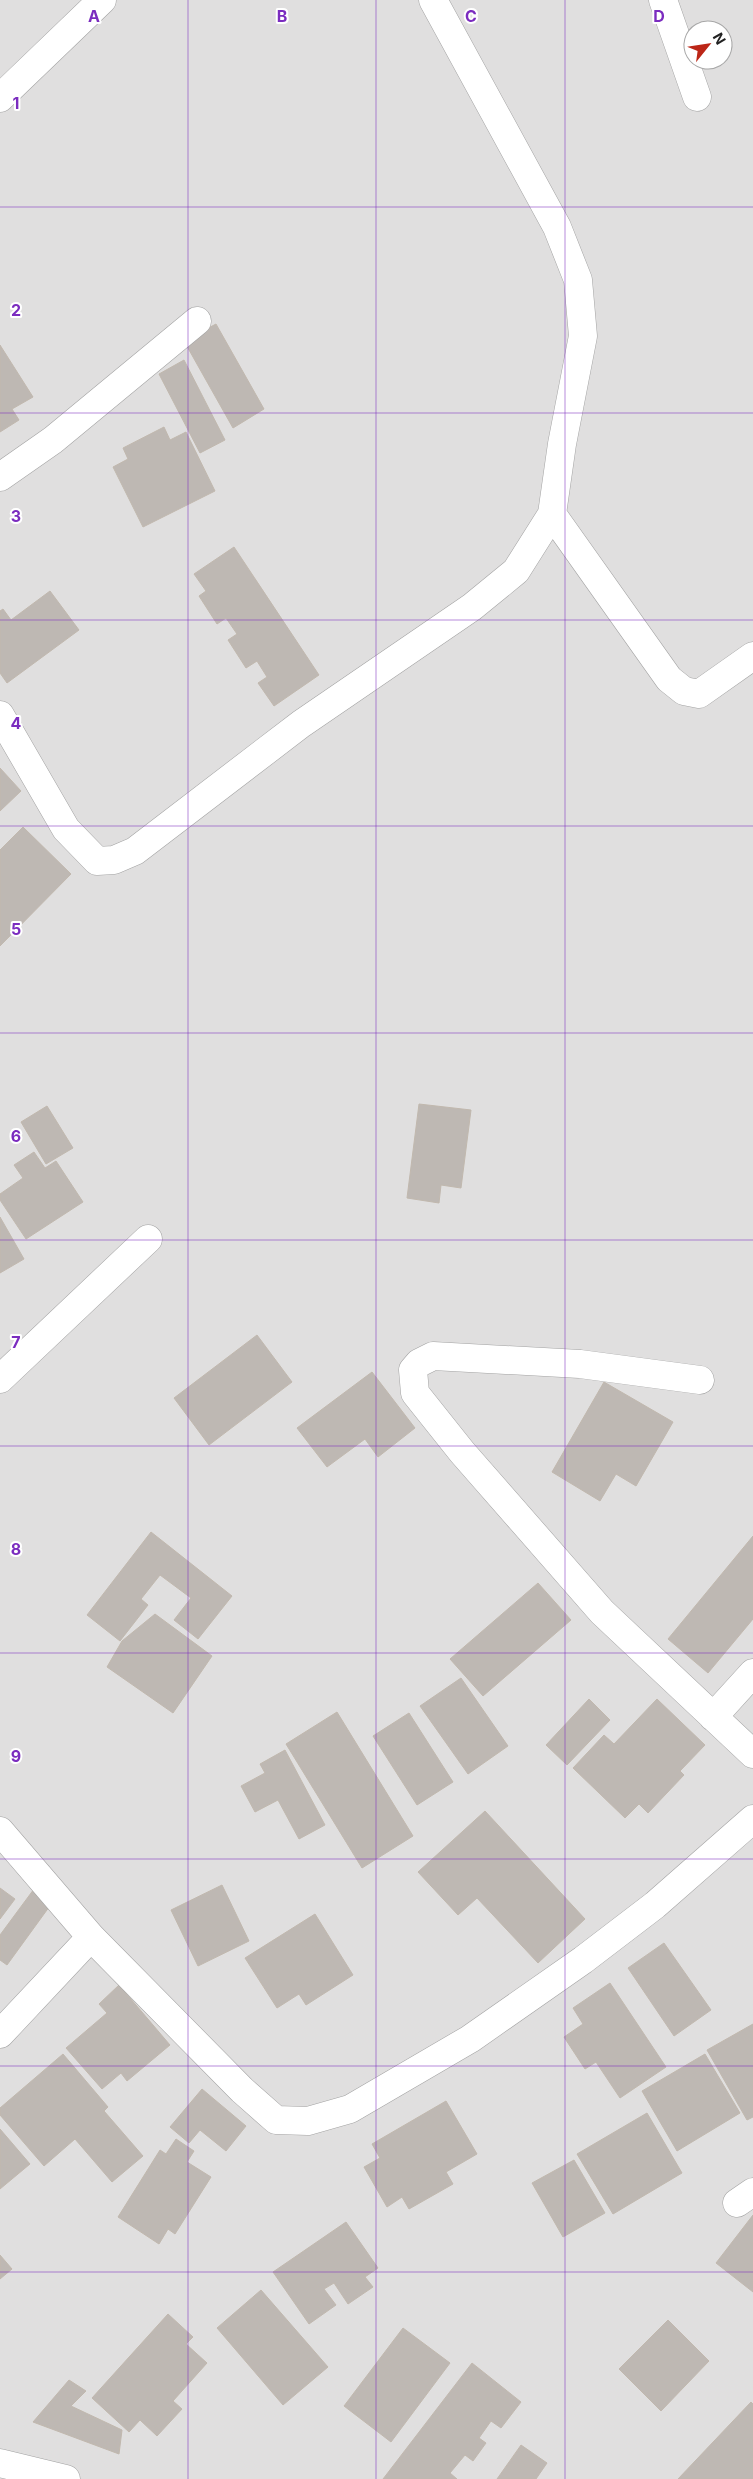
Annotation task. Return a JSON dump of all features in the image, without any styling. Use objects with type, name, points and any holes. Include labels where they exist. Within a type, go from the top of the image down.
[{"type":"street","points":[[0,98],[102,0]]},
{"type":"street","points":[[0,715],[66,829],[97,861],[114,860],[135,851],[302,724],[472,607],[516,572],[552,514],[562,444],[583,336],[578,280],[557,227],[433,0]]},
{"type":"street","points":[[663,0],[697,97]]},
{"type":"street","points":[[0,477],[53,440],[197,321]]},
{"type":"street","points":[[552,514],[669,678],[684,691],[699,694],[753,656]]},
{"type":"street","points":[[0,1379],[148,1239]]},
{"type":"street","points":[[700,1380],[580,1364],[433,1356],[418,1363],[413,1370],[412,1379],[415,1394],[462,1452],[602,1612],[753,1754]]},
{"type":"street","points":[[713,1717],[753,1673]]},
{"type":"street","points":[[0,1831],[91,1937],[242,2090],[276,2120],[308,2121],[350,2109],[470,2039],[583,1960],[655,1905],[753,1819]]},
{"type":"street","points":[[0,2034],[91,1937]]},
{"type":"street","points":[[0,2463],[66,2479]]},
{"type":"shaded area","points":[[0,0],[753,0],[753,2479],[0,2479]]},
{"type":"building","points":[[216,324],[264,409],[233,428],[184,341]]},
{"type":"building","points":[[0,345],[33,397],[12,409],[19,420],[0,432]]},
{"type":"building","points":[[184,360],[225,440],[200,453],[159,374]]},
{"type":"building","points":[[164,427],[170,440],[186,432],[215,491],[143,527],[113,467],[128,459],[123,448]]},
{"type":"building","points":[[234,547],[319,675],[274,706],[258,683],[267,677],[257,661],[246,668],[228,640],[237,634],[226,618],[217,624],[199,596],[206,591],[194,574]]},
{"type":"building","points":[[50,591],[79,630],[7,683],[0,673],[0,611],[3,609],[11,620]]},
{"type":"building","points":[[0,768],[21,791],[0,811]]},
{"type":"building","points":[[23,827],[71,874],[0,946],[0,850]]},
{"type":"building","points":[[419,1104],[471,1110],[461,1188],[441,1185],[439,1203],[407,1198]]},
{"type":"building","points":[[47,1106],[73,1148],[46,1164],[21,1122]]},
{"type":"building","points":[[34,1152],[45,1168],[56,1161],[83,1202],[26,1239],[0,1200],[0,1194],[23,1178],[14,1165]]},
{"type":"building","points":[[0,1217],[24,1259],[0,1273]]},
{"type":"building","points":[[257,1335],[292,1382],[209,1445],[174,1398]]},
{"type":"building","points":[[372,1372],[415,1428],[378,1457],[365,1439],[327,1467],[297,1428]]},
{"type":"building","points":[[604,1382],[673,1422],[636,1486],[616,1474],[600,1501],[552,1472]]},
{"type":"building","points":[[151,1532],[232,1596],[198,1639],[174,1620],[191,1598],[160,1575],[141,1599],[148,1605],[120,1641],[87,1615]]},
{"type":"building","points":[[753,1536],[753,1619],[708,1673],[668,1639]]},
{"type":"building","points":[[538,1583],[571,1620],[483,1696],[450,1659]]},
{"type":"building","points":[[155,1614],[212,1656],[173,1713],[107,1667],[122,1641]]},
{"type":"building","points":[[461,1678],[508,1746],[468,1774],[420,1706]]},
{"type":"building","points":[[589,1699],[610,1720],[567,1765],[546,1745]]},
{"type":"building","points":[[657,1699],[705,1745],[680,1771],[684,1775],[648,1813],[639,1804],[625,1818],[573,1768],[604,1735],[614,1744]]},
{"type":"building","points":[[337,1712],[413,1836],[362,1868],[286,1744]]},
{"type":"building","points":[[409,1713],[453,1782],[417,1805],[373,1736]]},
{"type":"building","points":[[285,1750],[325,1825],[299,1839],[278,1800],[255,1812],[241,1786],[265,1773],[260,1764]]},
{"type":"building","points":[[485,1811],[585,1919],[538,1963],[477,1898],[458,1915],[418,1872]]},
{"type":"building","points":[[222,1885],[249,1941],[198,1966],[171,1910]]},
{"type":"building","points":[[0,1888],[15,1899],[0,1919]]},
{"type":"building","points":[[34,1889],[52,1903],[7,1965],[0,1960],[0,1935]]},
{"type":"building","points":[[315,1914],[353,1975],[306,2005],[299,1994],[277,2008],[245,1958]]},
{"type":"building","points":[[664,1943],[711,2010],[674,2036],[628,1968]]},
{"type":"building","points":[[610,1983],[666,2067],[620,2098],[596,2062],[585,2069],[564,2037],[583,2024],[573,2008]]},
{"type":"building","points":[[119,1985],[170,2045],[127,2081],[121,2073],[102,2089],[66,2048],[107,2013],[99,2004]]},
{"type":"building","points":[[753,2024],[753,2117],[747,2120],[707,2050]]},
{"type":"building","points":[[63,2054],[108,2107],[104,2111],[143,2156],[112,2182],[75,2139],[44,2166],[0,2115],[0,2108]]},
{"type":"building","points":[[705,2054],[740,2113],[677,2151],[642,2091]]},
{"type":"building","points":[[202,2089],[246,2126],[226,2151],[200,2130],[189,2143],[170,2127]]},
{"type":"building","points":[[446,2101],[477,2154],[446,2172],[453,2184],[409,2209],[402,2197],[387,2207],[364,2167],[380,2158],[372,2144]]},
{"type":"building","points":[[647,2113],[682,2173],[613,2214],[577,2154]]},
{"type":"building","points":[[0,2129],[30,2164],[0,2189]]},
{"type":"building","points":[[176,2139],[194,2151],[187,2162],[211,2177],[175,2234],[168,2229],[159,2244],[118,2217],[160,2150],[166,2154]]},
{"type":"building","points":[[574,2160],[605,2213],[563,2237],[532,2183]]},
{"type":"building","points":[[753,2215],[753,2292],[716,2263]]},
{"type":"building","points":[[346,2222],[378,2268],[365,2277],[373,2287],[348,2304],[334,2283],[324,2289],[336,2305],[309,2324],[273,2272]]},
{"type":"building","points":[[0,2255],[12,2269],[0,2279]]},
{"type":"building","points":[[261,2290],[328,2367],[283,2405],[217,2328]]},
{"type":"building","points":[[168,2314],[193,2337],[186,2344],[207,2363],[173,2401],[182,2409],[157,2436],[140,2420],[129,2432],[92,2398]]},
{"type":"building","points":[[668,2320],[709,2361],[661,2411],[619,2369]]},
{"type":"building","points":[[403,2328],[450,2363],[391,2442],[344,2406]]},
{"type":"building","points":[[472,2363],[521,2402],[501,2428],[491,2421],[479,2438],[486,2443],[473,2461],[465,2455],[450,2473],[457,2479],[383,2479]]},
{"type":"building","points":[[69,2380],[86,2391],[71,2406],[122,2430],[119,2454],[33,2422]]},
{"type":"building","points":[[751,2402],[753,2404],[753,2479],[678,2479]]},
{"type":"building","points":[[521,2445],[547,2463],[536,2479],[497,2479]]}]
